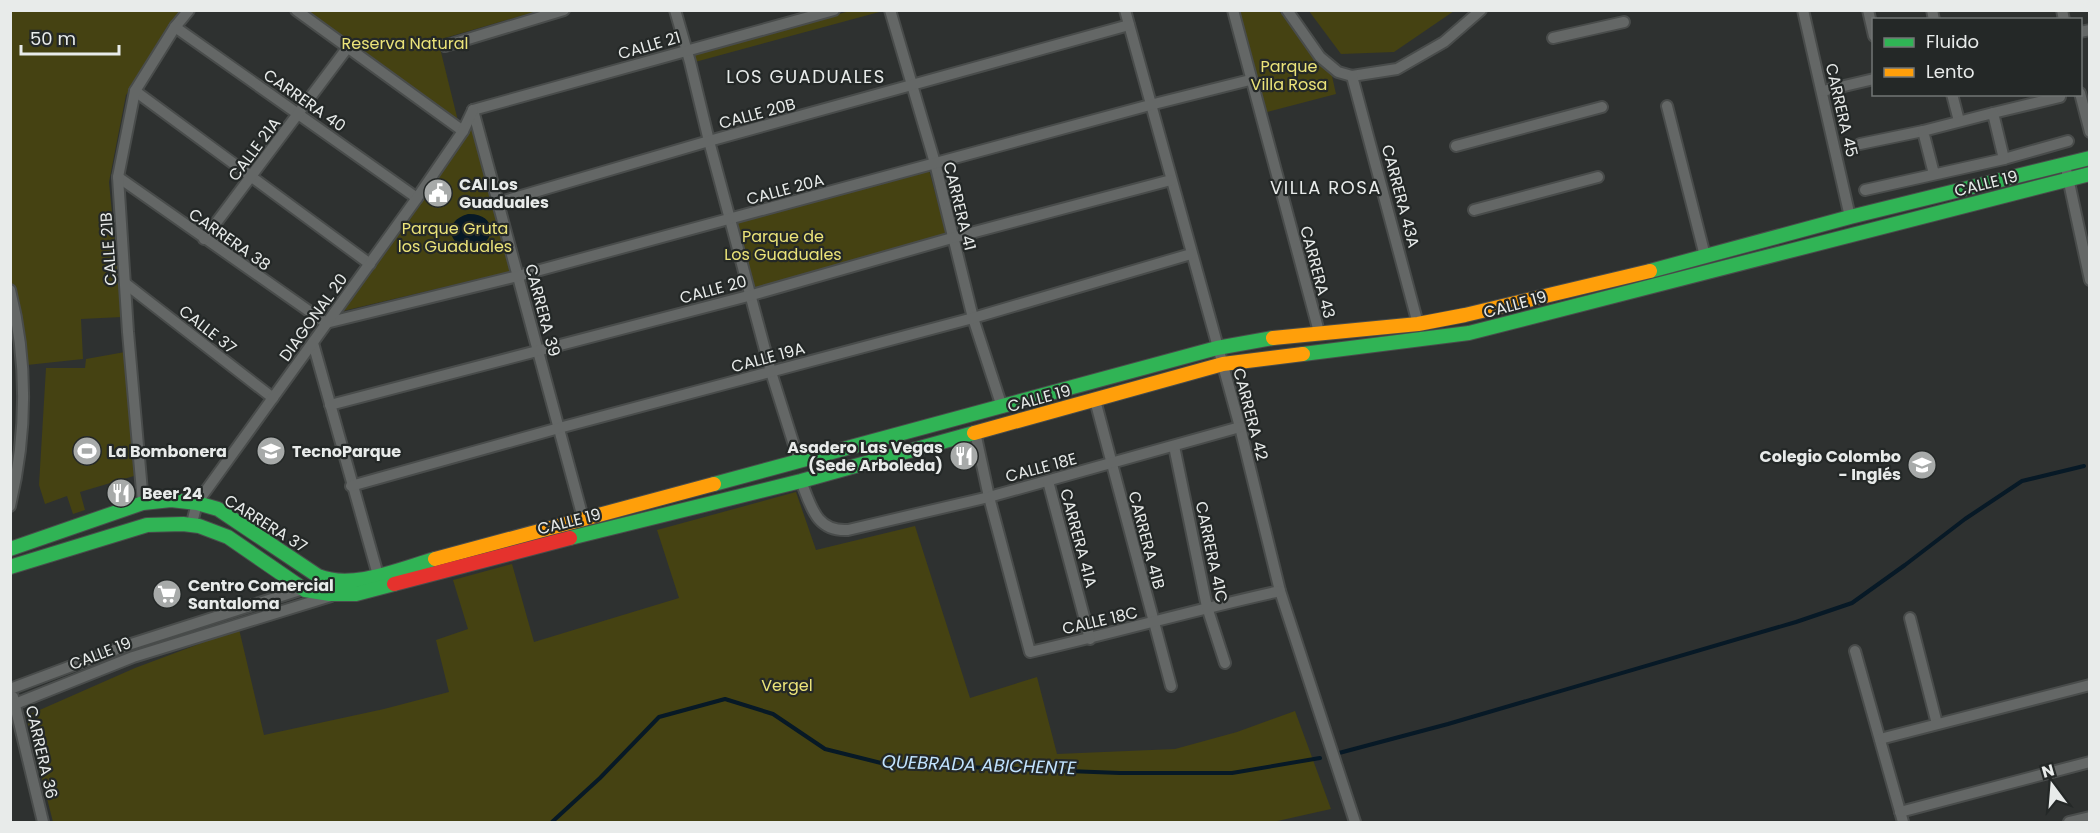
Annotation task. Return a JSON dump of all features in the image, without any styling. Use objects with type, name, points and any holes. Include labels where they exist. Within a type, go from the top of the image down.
[{"type":"main road","name":"CALLE 19","points":[[332,588],[1217,348],[1319,332],[1418,324],[1551,295],[1850,217],[2090,158]]},
{"type":"main road","name":"CALLE 19","points":[[332,588],[356,594],[388,587],[513,552],[801,481],[1222,364],[1290,354],[1407,343],[1469,333],[2090,174]]},
{"type":"main road","name":"CARRERA 37","points":[[10,549],[143,503],[171,500],[197,503],[218,509],[318,576],[332,588]]},
{"type":"main road","name":"CARRERA 37","points":[[10,567],[147,525],[169,522],[192,523],[226,534],[303,590],[332,588]]},
{"type":"street","name":"CALLE 21B","points":[[143,503],[118,177],[135,91],[175,27],[189,10]]},
{"type":"street","points":[[296,10],[463,131],[473,110]]},
{"type":"street","points":[[445,46],[564,10]]},
{"type":"street","points":[[675,10],[771,372],[799,461]]},
{"type":"street","name":"CALLE 21","points":[[473,110],[834,10]]},
{"type":"street","name":"CARRERA 41","points":[[890,10],[935,163],[973,318],[1002,407]]},
{"type":"street","name":"CARRERA 42","points":[[1125,10],[1240,427],[1281,591],[1355,822]]},
{"type":"street","name":"CARRERA 43","points":[[1233,10],[1319,332]]},
{"type":"street","points":[[1287,10],[1320,57],[1338,72],[1352,76],[1397,69],[1444,42],[1481,10]]},
{"type":"street","name":"CARRERA 45","points":[[1803,10],[1850,217]]},
{"type":"street","points":[[1868,10],[1872,27]]},
{"type":"street","points":[[1553,38],[1624,22]]},
{"type":"street","name":"CALLE 20B","points":[[497,202],[1129,25]]},
{"type":"street","name":"CARRERA 40","points":[[175,27],[417,198]]},
{"type":"street","name":"CALLE 21A","points":[[204,239],[348,48]]},
{"type":"street","name":"CARRERA 43A","points":[[1352,76],[1418,324]]},
{"type":"street","points":[[1823,91],[1872,79]]},
{"type":"street","name":"CALLE 20A","points":[[326,323],[518,276],[1250,80]]},
{"type":"street","points":[[135,91],[370,264]]},
{"type":"street","points":[[1952,96],[1959,122]]},
{"type":"street","points":[[2081,96],[2090,132]]},
{"type":"street","points":[[1860,144],[2060,97]]},
{"type":"street","points":[[1667,106],[1705,256]]},
{"type":"street","points":[[1456,146],[1602,107]]},
{"type":"street","name":"CARRERA 39","points":[[473,110],[584,518]]},
{"type":"street","points":[[1993,113],[2004,159]]},
{"type":"street","name":"DIAGONAL 20","points":[[192,523],[197,503],[463,131]]},
{"type":"street","points":[[1923,131],[1934,174]]},
{"type":"street","points":[[1865,190],[2004,159],[2068,141]]},
{"type":"street","points":[[2065,164],[2090,280]]},
{"type":"street","points":[[1966,167],[1972,186]]},
{"type":"street","name":"CARRERA 38","points":[[118,177],[326,323]]},
{"type":"street","points":[[1474,210],[1598,177]]},
{"type":"street","name":"CALLE 20","points":[[330,405],[752,294],[1171,180]]},
{"type":"street","name":"CALLE 19A","points":[[351,486],[973,318],[1191,254]]},
{"type":"street","name":"CALLE 37","points":[[126,284],[273,398]]},
{"type":"street","points":[[10,290],[19,331],[24,406],[22,444],[10,506]]},
{"type":"street","points":[[313,343],[351,486],[378,575]]},
{"type":"street","name":"CARRERA 41B","points":[[1095,400],[1171,686]]},
{"type":"street","name":"CALLE 18E","points":[[801,481],[815,516],[826,526],[838,531],[848,530],[989,497],[1240,427]]},
{"type":"street","points":[[975,432],[989,497]]},
{"type":"street","name":"CARRERA 41C","points":[[1174,446],[1207,607],[1225,663]]},
{"type":"street","name":"CARRERA 41A","points":[[1048,481],[1090,639]]},
{"type":"street","name":"CALLE 18C","points":[[989,497],[1030,652],[1154,623],[1207,607],[1281,591]]},
{"type":"street","name":"CALLE 19","points":[[13,705],[133,657],[332,588]]},
{"type":"street","name":"CALLE 19","points":[[11,688],[125,646],[303,590]]},
{"type":"street","points":[[1910,618],[1937,724]]},
{"type":"street","points":[[1855,651],[1902,817],[2090,762]]},
{"type":"street","points":[[1880,739],[2090,685]]},
{"type":"street","name":"CARRERA 36","points":[[11,688],[13,705],[42,822]]},
{"type":"street","points":[[2069,822],[2090,817]]},
{"type":"green space","points":[[10,11],[185,11],[126,95],[109,182],[122,317],[81,319],[83,359],[27,365],[10,279]]},
{"type":"green space","name":"Reserva Natural","points":[[306,11],[538,11],[438,40],[459,125]]},
{"type":"green space","points":[[850,11],[883,11],[695,62],[694,53]]},
{"type":"green space","name":"Parque Villa Rosa","points":[[1239,11],[1279,11],[1332,76],[1336,94],[1267,112]]},
{"type":"green space","points":[[1309,11],[1454,11],[1394,52],[1341,54]]},
{"type":"green space","name":"Parque Gruta los Guaduales","points":[[472,126],[512,271],[343,311],[412,216]]},
{"type":"green space","name":"Parque de Los Guaduales","points":[[929,170],[947,237],[754,293],[734,219]]},
{"type":"green space","name":"La Bombonera","points":[[125,352],[134,476],[80,492],[85,510],[73,514],[67,496],[45,504],[39,485],[46,368],[85,368],[86,359]]},
{"type":"green space","name":"Vergel","points":[[796,492],[816,550],[915,526],[970,698],[1037,677],[1057,754],[1175,749],[1237,732],[1295,711],[1331,809],[1273,822],[53,822],[26,716],[135,668],[239,629],[264,735],[384,709],[449,692],[436,640],[468,629],[453,580],[512,564],[534,642],[679,598],[657,530]]},
{"type":"water","points":[[468,214],[485,218],[491,229],[486,241],[472,250],[458,244],[451,233],[454,222]]},
{"type":"waterway","points":[[1339,753],[1448,724],[1796,622],[1852,603],[1965,519],[2022,481],[2084,466]]},
{"type":"waterway","name":"QUEBRADA ABICHENTE","points":[[552,822],[600,778],[659,717],[725,699],[773,714],[825,749],[885,764],[1120,773],[1232,773],[1320,758]]},
{"type":"traffic: fast","points":[[1650,271],[1850,217],[2090,158]]},
{"type":"traffic: fast","points":[[1303,354],[1469,333],[2090,174]]},
{"type":"traffic: fast","points":[[714,484],[1217,348],[1273,338]]},
{"type":"traffic: fast","points":[[570,538],[801,481],[974,433]]},
{"type":"traffic: fast","points":[[10,549],[143,503],[171,500],[197,503],[218,509],[318,576],[332,580],[346,581],[376,576],[435,559]]},
{"type":"traffic: fast","points":[[10,567],[147,525],[183,524],[199,526],[228,537],[305,590],[330,594],[356,594],[394,584]]},
{"type":"traffic: slow","points":[[1273,338],[1418,324],[1650,271]]},
{"type":"traffic: slow","points":[[974,433],[1223,364],[1303,354]]},
{"type":"traffic: slow","points":[[435,559],[714,484]]},
{"type":"traffic: jam","points":[[394,584],[570,538]]},
{"type":"place","name":"CAI Los Guaduales","points":[[438,193]]},
{"type":"place","name":"La Bombonera","points":[[87,451]]},
{"type":"place","name":"TecnoParque","points":[[271,451]]},
{"type":"place","name":"Asadero Las Vegas (Sede Arboleda)","points":[[964,456]]},
{"type":"place","name":"Colegio Colombo - Inglés","points":[[1922,465]]},
{"type":"place","name":"Beer 24","points":[[121,493]]},
{"type":"place","name":"Centro Comercial Santaloma","points":[[167,594]]},
{"type":"district","name":"LOS GUADUALES","points":[[806,77]]},
{"type":"district","name":"VILLA ROSA","points":[[1326,188]]}]
